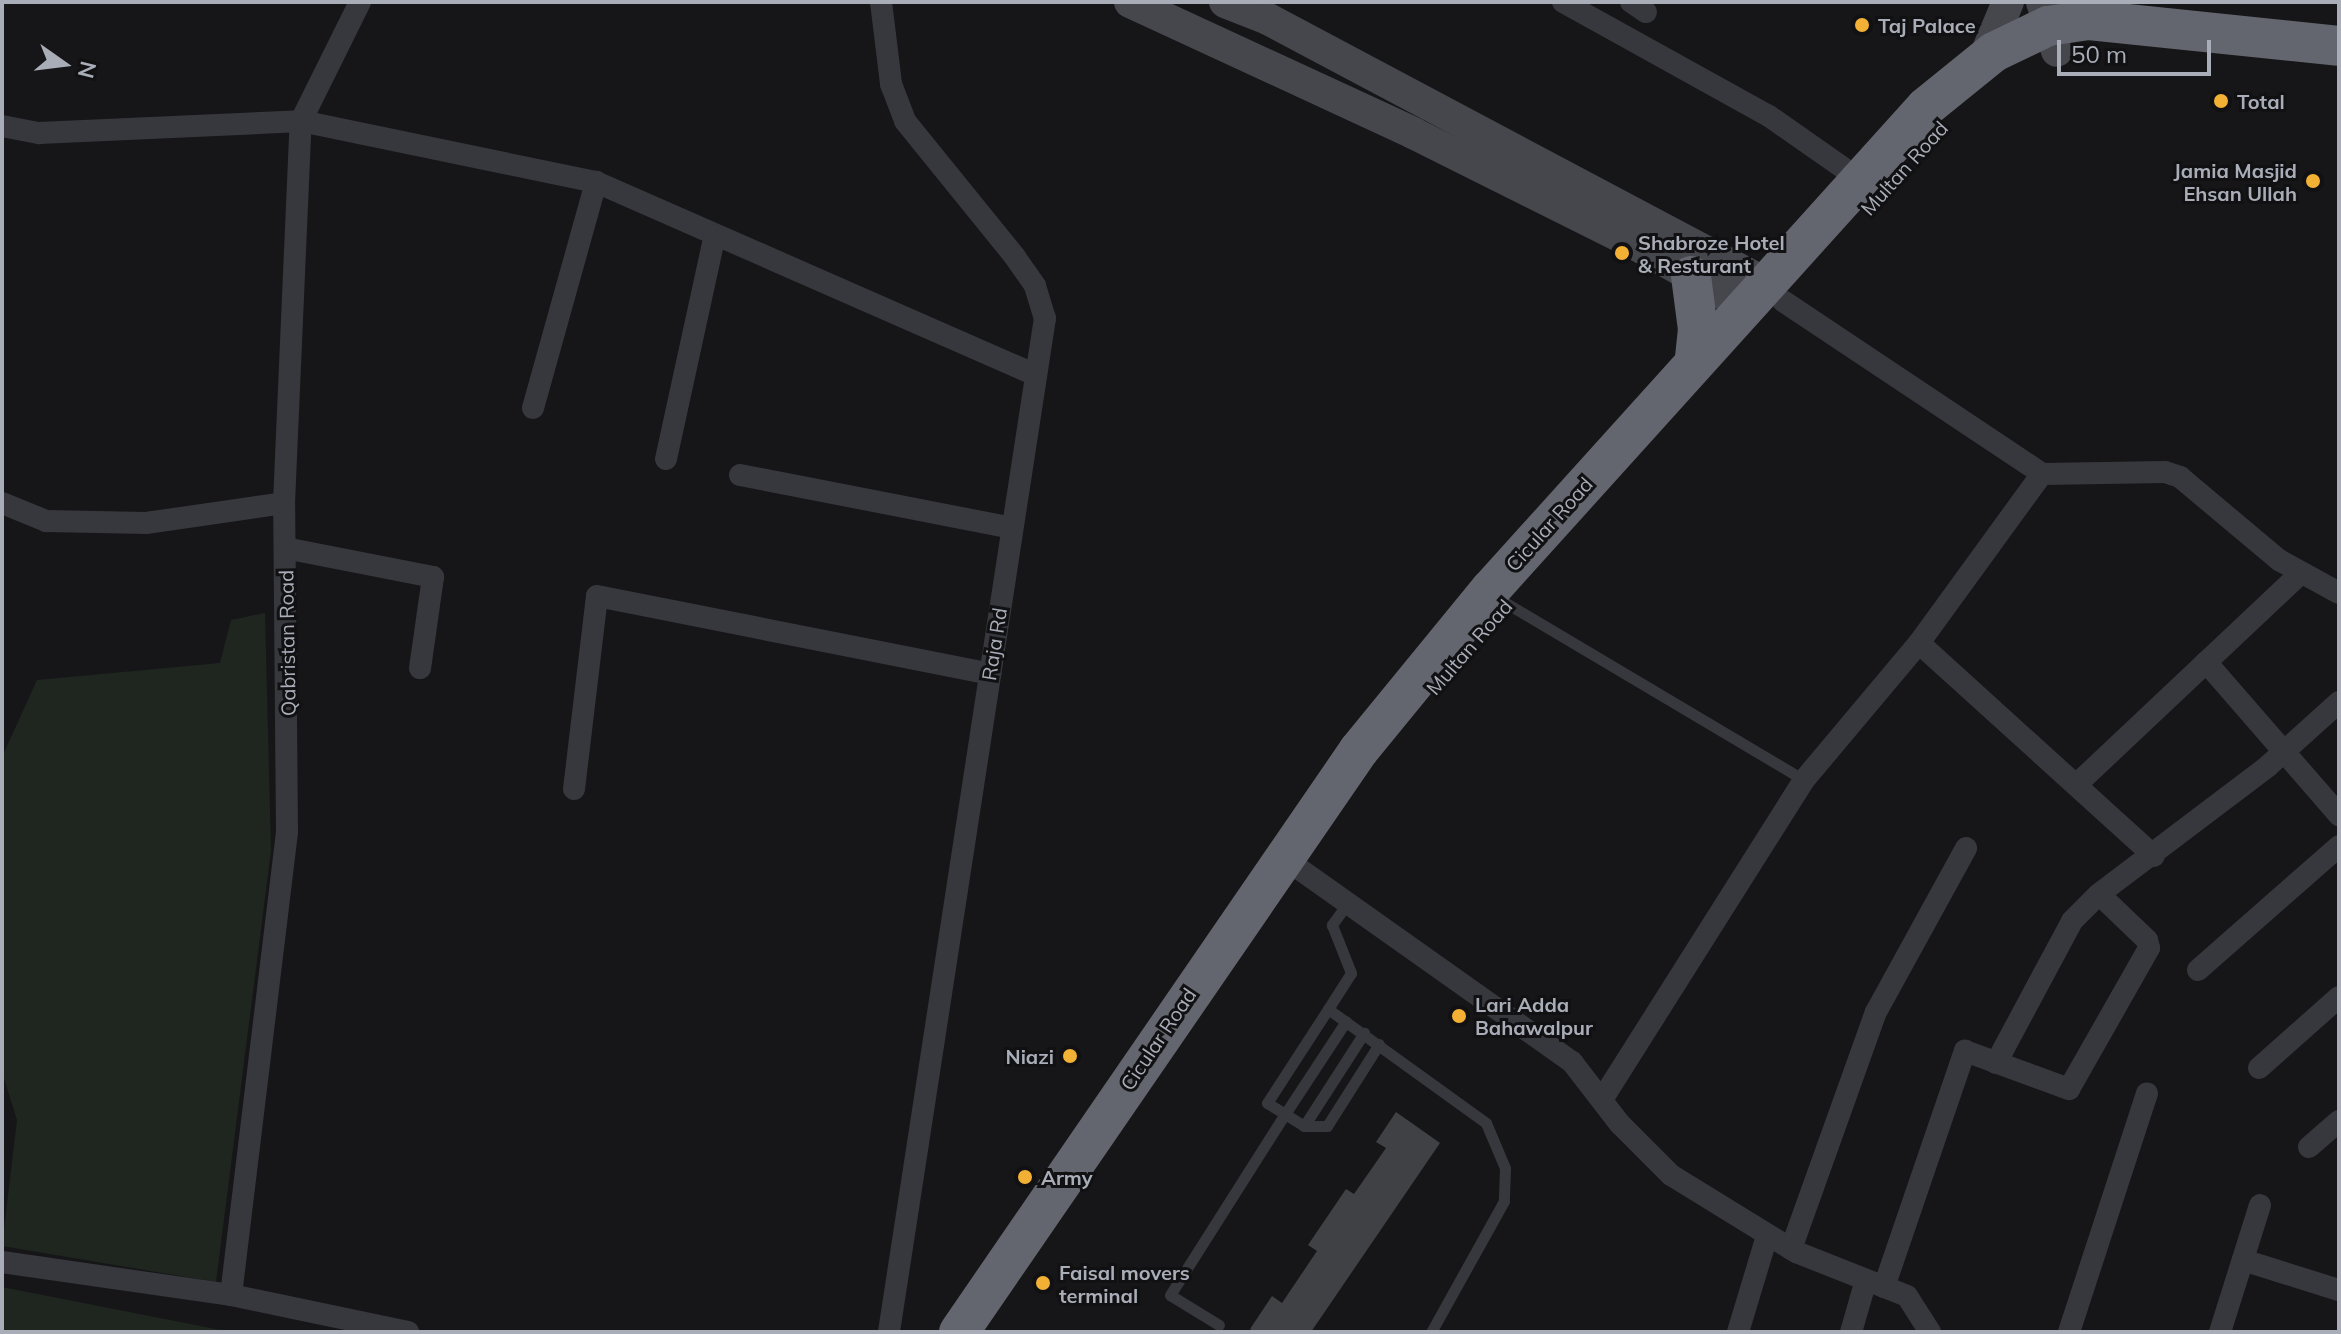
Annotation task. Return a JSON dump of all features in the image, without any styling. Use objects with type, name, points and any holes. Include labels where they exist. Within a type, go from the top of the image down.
[{"type":"highway","name":"Cicular Road","points":[[959,1332],[1359,750],[1499,596],[1695,360],[1764,297],[1926,107],[1984,59],[2049,26],[2089,20],[2339,46]]},
{"type":"highway","name":"Multan Road","points":[[985,1332],[1298,868],[1499,596],[1764,297],[1980,90],[2049,26],[2088,46],[2339,71]]},
{"type":"highway","points":[[1691,276],[1698,329],[1695,360]]},
{"type":"main road","points":[[1130,2],[1426,140],[1691,276],[1764,297]]},
{"type":"main road","points":[[1225,2],[1268,19],[1764,297]]},
{"type":"main road","points":[[1984,59],[2008,2]]},
{"type":"main road","points":[[2092,2],[2128,24]]},
{"type":"street","name":"Qabristan Road","points":[[231,1295],[287,832],[284,503],[301,121],[360,2]]},
{"type":"street","name":"Raja Rd","points":[[881,2],[891,84],[905,121],[1035,286],[1045,318],[889,1332]]},
{"type":"street","points":[[1563,2],[1769,116],[1862,181]]},
{"type":"street","points":[[2,126],[39,133],[301,121],[596,182],[1035,375]]},
{"type":"street","points":[[533,408],[596,182]]},
{"type":"street","points":[[666,459],[715,235]]},
{"type":"street","points":[[1764,297],[2042,474],[2165,472],[2180,477],[2300,574],[2339,593]]},
{"type":"street","points":[[1603,1098],[1804,780],[1919,643],[2042,474]]},
{"type":"street","points":[[740,475],[1012,528]]},
{"type":"street","points":[[2,503],[46,521],[146,523],[284,503]]},
{"type":"street","points":[[285,548],[433,577],[420,668]]},
{"type":"street","points":[[2076,785],[2300,574]]},
{"type":"street","points":[[574,789],[597,596],[990,674]]},
{"type":"street","points":[[1919,643],[2154,856]]},
{"type":"street","points":[[2206,662],[2339,815]]},
{"type":"street","points":[[1996,1063],[2072,921],[2099,894],[2154,856],[2284,752],[2339,702]]},
{"type":"street","points":[[2198,970],[2339,846]]},
{"type":"street","points":[[1791,1249],[1876,1012],[1966,848]]},
{"type":"street","points":[[1298,868],[1572,1062],[1603,1098],[1620,1124],[1671,1175],[1791,1249],[1915,1303],[1930,1332]]},
{"type":"street","points":[[1851,1332],[1875,1283],[1965,1051],[2071,1087],[2149,944],[2099,894]]},
{"type":"street","points":[[2259,1068],[2339,997]]},
{"type":"street","points":[[2069,1332],[2147,1093]]},
{"type":"street","points":[[2309,1147],[2339,1121]]},
{"type":"street","points":[[2220,1332],[2260,1205]]},
{"type":"street","points":[[1738,1332],[1767,1236]]},
{"type":"street","points":[[2243,1260],[2339,1290]]},
{"type":"street","points":[[2,1262],[231,1295],[408,1332]]},
{"type":"lane","points":[[1499,596],[1804,780]]},
{"type":"lane","points":[[1347,904],[1332,925],[1351,973],[1267,1103],[1304,1126],[1327,1126],[1379,1044]]},
{"type":"lane","points":[[1328,1009],[1486,1123],[1505,1168],[1504,1201],[1431,1332]]},
{"type":"lane","points":[[1219,1325],[1170,1295],[1346,1021]]},
{"type":"lane","points":[[1304,1126],[1364,1033]]},
{"type":"shaded area","points":[[265,613],[271,851],[216,1282],[2,1246],[17,1120],[2,1072],[2,757],[37,680],[220,663],[231,620]]},
{"type":"shaded area","points":[[2,1287],[231,1332],[2,1332]]},
{"type":"building","points":[[1396,1112],[1440,1143],[1311,1332],[1254,1332],[1250,1329],[1272,1296],[1282,1303],[1317,1251],[1308,1245],[1346,1189],[1354,1194],[1386,1148],[1376,1142]]},
{"type":"place","name":"Taj Palace","points":[[1862,25]]},
{"type":"place","name":"Total","points":[[2221,101]]},
{"type":"place","name":"Jamia Masjid Ehsan Ullah","points":[[2313,181]]},
{"type":"place","name":"Shabroze Hotel & Resturant","points":[[1622,253]]},
{"type":"place","name":"Lari Adda Bahawalpur","points":[[1459,1016]]},
{"type":"place","name":"Niazi","points":[[1070,1056]]},
{"type":"place","name":"Army","points":[[1025,1177]]},
{"type":"place","name":"Faisal movers terminal","points":[[1043,1283]]}]
